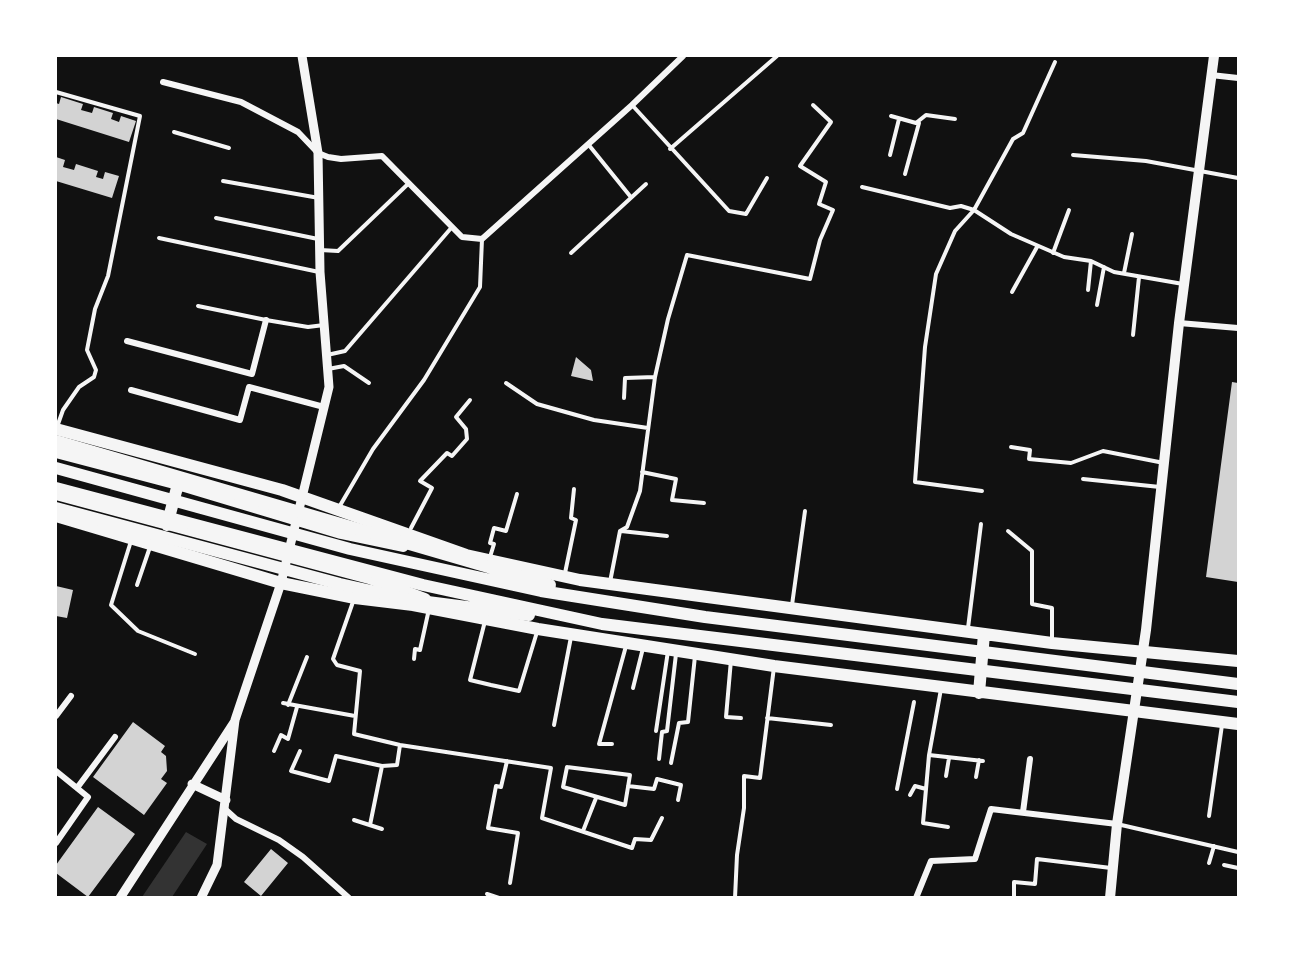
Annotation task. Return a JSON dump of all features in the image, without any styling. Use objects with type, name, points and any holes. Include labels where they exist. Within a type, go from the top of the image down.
[{"type":"main road","points":[[1110,897],[1117,824],[1143,651],[1179,323],[1214,56]]},
{"type":"main road","points":[[56,433],[104,441],[303,497],[466,555],[609,586],[1052,643],[1239,661]]},
{"type":"main road","points":[[56,433],[606,601]]},
{"type":"main road","points":[[104,441],[113,468]]},
{"type":"main road","points":[[56,452],[385,543],[466,555]]},
{"type":"main road","points":[[56,468],[350,549],[541,591],[716,618],[1239,684]]},
{"type":"main road","points":[[167,525],[178,484]]},
{"type":"main road","points":[[56,488],[423,585],[602,624]]},
{"type":"main road","points":[[56,494],[111,511],[369,578],[471,616]]},
{"type":"main road","points":[[56,508],[340,584],[412,600],[1239,702]]},
{"type":"main road","points":[[87,525],[111,511]]},
{"type":"main road","points":[[56,516],[281,584],[355,598],[430,608],[538,629],[774,666],[1239,724]]},
{"type":"main road","points":[[979,693],[984,634]]},
{"type":"street","points":[[201,897],[217,865],[235,720],[281,584],[329,387],[320,272],[318,153],[302,56]]},
{"type":"street","points":[[163,82],[241,102],[303,134],[318,153],[341,159],[382,156],[462,237],[482,239],[632,105],[683,56]]},
{"type":"street","points":[[1211,75],[1239,78]]},
{"type":"street","points":[[131,390],[240,420],[266,320]]},
{"type":"street","points":[[1179,323],[1239,328]]},
{"type":"street","points":[[127,341],[252,374]]},
{"type":"street","points":[[249,387],[324,407]]},
{"type":"street","points":[[56,716],[70,696]]},
{"type":"street","points":[[120,897],[235,720]]},
{"type":"street","points":[[77,788],[115,737]]},
{"type":"street","points":[[1023,812],[1030,759]]},
{"type":"street","points":[[56,771],[88,797],[56,843]]},
{"type":"street","points":[[192,784],[226,805],[236,819],[279,840],[303,857],[350,897]]},
{"type":"street","points":[[916,897],[931,861],[975,859],[991,809],[1117,824]]},
{"type":"lane","points":[[769,56],[772,60]]},
{"type":"lane","points":[[670,149],[777,56]]},
{"type":"lane","points":[[982,491],[915,482],[925,347],[936,274],[955,231],[974,210],[1013,139],[1023,133],[1055,62]]},
{"type":"lane","points":[[56,92],[140,116],[108,276],[95,309],[87,350],[96,370],[94,377],[79,387],[63,410],[56,433]]},
{"type":"lane","points":[[632,105],[670,149],[733,213],[746,214],[767,178]]},
{"type":"lane","points":[[609,586],[620,531],[627,527],[631,519],[640,491],[655,377],[668,319],[687,255],[810,279],[820,240],[833,210],[819,204],[826,183],[800,166],[831,122],[813,105]]},
{"type":"lane","points":[[905,174],[919,122],[926,115],[954,120]]},
{"type":"lane","points":[[891,117],[919,122]]},
{"type":"lane","points":[[890,155],[899,119]]},
{"type":"lane","points":[[174,132],[229,148]]},
{"type":"lane","points":[[588,143],[630,196]]},
{"type":"lane","points":[[1073,155],[1146,161],[1239,178]]},
{"type":"lane","points":[[223,181],[319,198]]},
{"type":"lane","points":[[319,250],[338,251],[409,183]]},
{"type":"lane","points":[[571,253],[630,196],[646,184]]},
{"type":"lane","points":[[862,187],[950,208],[961,206],[974,210],[1037,248],[1091,261],[1139,277],[1184,284]]},
{"type":"lane","points":[[1053,253],[1069,210]]},
{"type":"lane","points":[[216,218],[319,239]]},
{"type":"lane","points":[[327,355],[345,351],[452,227]]},
{"type":"lane","points":[[1124,273],[1132,234]]},
{"type":"lane","points":[[159,238],[320,272]]},
{"type":"lane","points":[[338,509],[373,449],[424,380],[480,287],[482,239]]},
{"type":"lane","points":[[1012,292],[1037,248]]},
{"type":"lane","points":[[1088,290],[1091,261]]},
{"type":"lane","points":[[1097,305],[1104,267]]},
{"type":"lane","points":[[1133,335],[1139,277]]},
{"type":"lane","points":[[198,306],[308,327],[324,326]]},
{"type":"lane","points":[[328,370],[344,366],[369,383]]},
{"type":"lane","points":[[624,398],[625,378],[655,377]]},
{"type":"lane","points":[[506,383],[537,404],[594,420],[648,428]]},
{"type":"lane","points":[[411,528],[432,488],[420,481],[447,453],[452,456],[468,439],[466,429],[456,417],[470,400]]},
{"type":"lane","points":[[1011,447],[1030,450],[1029,459],[1071,463],[1103,451],[1164,463]]},
{"type":"lane","points":[[642,472],[676,479],[672,501],[704,503]]},
{"type":"lane","points":[[1083,479],[1162,488]]},
{"type":"lane","points":[[564,577],[576,520],[571,518],[574,489]]},
{"type":"lane","points":[[489,561],[494,544],[490,543],[494,528],[506,531],[517,494]]},
{"type":"lane","points":[[791,609],[805,511]]},
{"type":"lane","points":[[968,632],[981,524]]},
{"type":"lane","points":[[620,531],[667,536]]},
{"type":"lane","points":[[1008,531],[1032,551],[1032,604],[1052,608],[1052,643]]},
{"type":"lane","points":[[132,538],[111,605],[138,631],[195,654]]},
{"type":"lane","points":[[137,585],[151,543]]},
{"type":"lane","points":[[355,598],[333,659],[337,664],[360,670],[354,734],[400,745],[551,768],[542,818],[632,848],[635,839],[651,840],[662,818]]},
{"type":"lane","points":[[414,658],[415,649],[420,650],[430,608]]},
{"type":"lane","points":[[486,619],[470,680],[519,691],[538,629]]},
{"type":"lane","points":[[554,725],[571,634]]},
{"type":"lane","points":[[612,744],[599,744],[627,642]]},
{"type":"lane","points":[[633,688],[643,645]]},
{"type":"lane","points":[[656,731],[673,650]]},
{"type":"lane","points":[[658,759],[662,732],[667,731],[673,650]]},
{"type":"lane","points":[[671,763],[679,723],[688,722],[695,654]]},
{"type":"lane","points":[[307,657],[285,704],[355,716]]},
{"type":"lane","points":[[731,659],[726,717],[741,718]]},
{"type":"lane","points":[[735,897],[737,855],[744,808],[744,776],[760,778],[774,666]]},
{"type":"lane","points":[[941,688],[929,756],[923,823],[948,827]]},
{"type":"lane","points":[[897,789],[914,702]]},
{"type":"lane","points":[[274,751],[281,735],[288,739],[297,707]]},
{"type":"lane","points":[[766,718],[831,725]]},
{"type":"lane","points":[[1209,816],[1222,722]]},
{"type":"lane","points":[[300,751],[291,771],[329,781],[336,756],[382,766],[397,765],[400,745]]},
{"type":"lane","points":[[929,756],[981,761],[975,777]]},
{"type":"lane","points":[[946,776],[950,758]]},
{"type":"lane","points":[[507,761],[501,787],[496,786],[488,828],[518,833],[510,884]]},
{"type":"lane","points":[[370,825],[382,766]]},
{"type":"lane","points":[[567,767],[630,775],[628,786],[625,805],[563,787],[567,767]]},
{"type":"lane","points":[[628,786],[654,789],[657,779],[681,785],[678,800]]},
{"type":"lane","points":[[910,795],[915,786],[926,789]]},
{"type":"lane","points":[[583,831],[596,798]]},
{"type":"lane","points":[[354,820],[382,829]]},
{"type":"lane","points":[[1117,824],[1239,852]]},
{"type":"lane","points":[[1209,863],[1214,846]]},
{"type":"lane","points":[[1014,897],[1014,882],[1035,884],[1037,859],[1112,868]]},
{"type":"lane","points":[[1224,865],[1239,868]]},
{"type":"lane","points":[[487,894],[499,897]]},
{"type":"shaded area","points":[[186,832],[207,844],[172,897],[142,897]]},
{"type":"building","points":[[61,97],[83,104],[81,110],[92,113],[94,107],[113,113],[111,119],[119,122],[121,116],[136,121],[129,142],[56,119],[56,103],[59,104]]},
{"type":"building","points":[[56,157],[65,160],[63,167],[74,170],[76,164],[98,171],[96,177],[103,179],[105,172],[119,176],[112,198],[56,181]]},
{"type":"building","points":[[576,357],[591,370],[593,381],[571,376]]},
{"type":"building","points":[[1232,382],[1238,383],[1238,582],[1206,577]]},
{"type":"building","points":[[56,586],[73,590],[67,618],[56,616]]},
{"type":"building","points":[[133,722],[165,746],[161,752],[166,756],[167,771],[161,779],[167,783],[144,815],[93,777]]},
{"type":"building","points":[[98,807],[135,834],[88,897],[56,873],[56,865]]},
{"type":"building","points":[[271,849],[288,863],[261,896],[244,882]]}]
